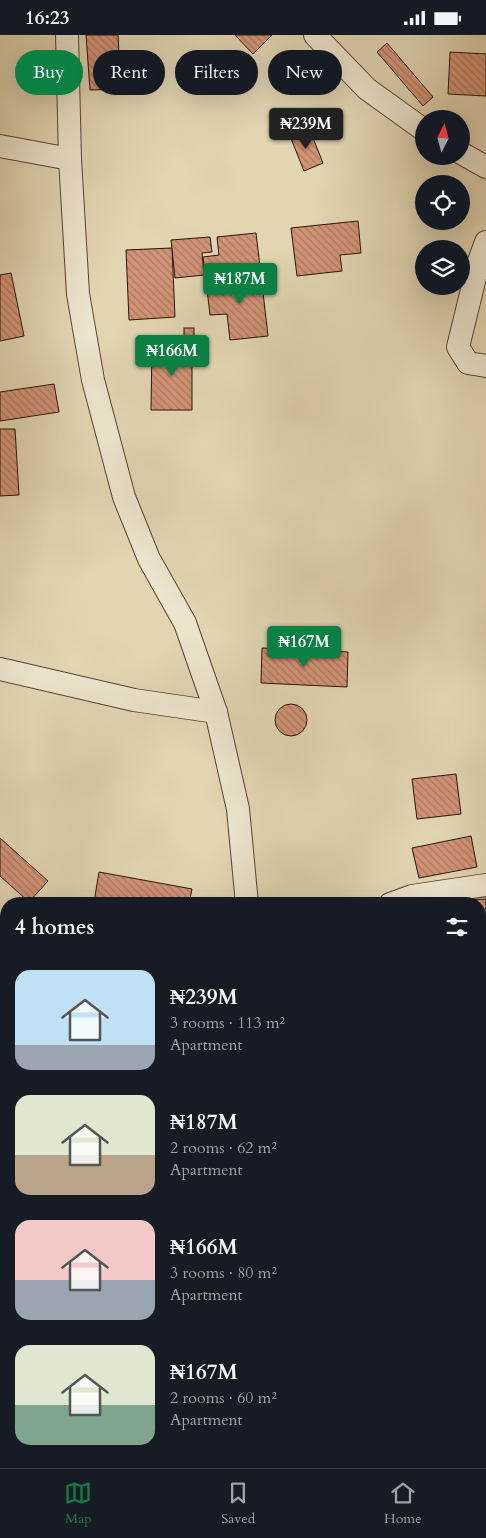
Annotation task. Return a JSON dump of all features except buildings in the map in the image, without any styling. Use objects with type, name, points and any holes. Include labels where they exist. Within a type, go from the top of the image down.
[{"type":"street","points":[[67,35],[70,159],[78,294],[92,380],[124,497],[149,559],[184,623],[216,712],[238,809],[246,897]]},
{"type":"street","points":[[315,35],[367,89],[415,124]]},
{"type":"street","points":[[0,146],[70,159]]},
{"type":"street","points":[[470,158],[486,167]]},
{"type":"street","points":[[486,242],[479,261],[458,347],[468,363],[486,366]]},
{"type":"street","points":[[0,669],[134,700],[216,712]]},
{"type":"street","points":[[409,897],[486,885]]}]
